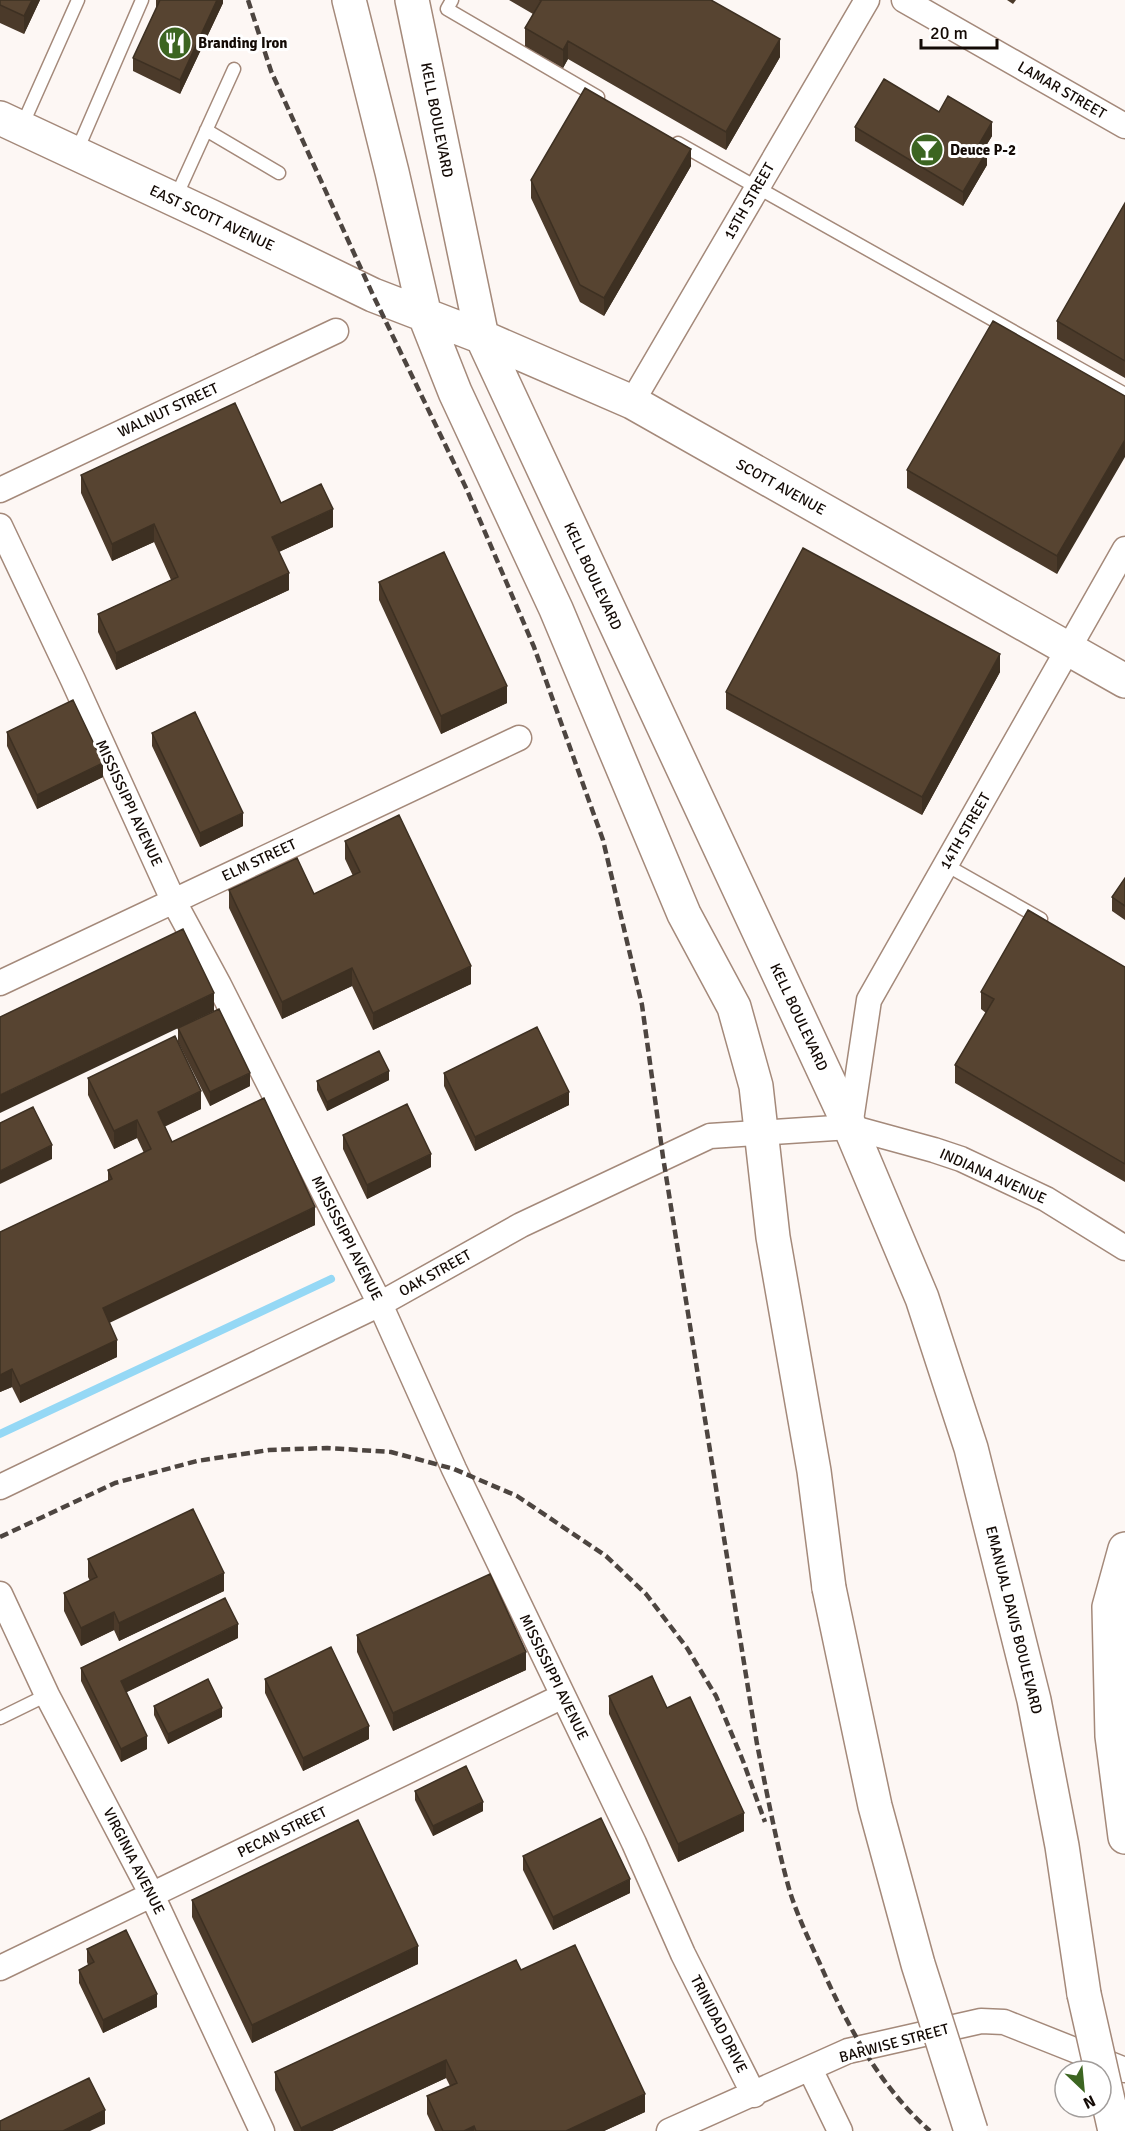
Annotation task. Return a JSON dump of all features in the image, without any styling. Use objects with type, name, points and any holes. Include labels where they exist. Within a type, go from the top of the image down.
[{"type":"main road","points":[[349,0],[425,316],[455,392],[556,609],[684,914],[734,1007],[756,1086],[773,1237],[814,1472],[829,1588],[875,1806],[918,1964],[971,2131]]},
{"type":"main road","name":"KELL BOULEVARD","points":[[412,0],[482,337],[850,1127]]},
{"type":"main road","name":"EAST SCOTT AVENUE","points":[[10,123],[373,295],[425,316]]},
{"type":"main road","name":"SCOTT AVENUE","points":[[425,316],[482,337],[632,402],[1125,681]]},
{"type":"main road","name":"EMANUAL DAVIS BOULEVARD","points":[[850,1127],[922,1298],[971,1448],[1034,1700],[1062,1846],[1084,1994],[1114,2131]]},
{"type":"main road","points":[[1125,1549],[1109,1607],[1112,1736],[1125,1837]]},
{"type":"street","name":"15TH STREET","points":[[632,402],[867,0]]},
{"type":"street","name":"LAMAR STREET","points":[[904,0],[1125,126]]},
{"type":"street","name":"WALNUT STREET","points":[[0,490],[336,330]]},
{"type":"street","name":"MISSISSIPPI AVENUE","points":[[0,526],[173,900],[219,985],[380,1304],[454,1469],[634,1843],[683,1954]]},
{"type":"street","name":"14TH STREET","points":[[850,1127],[869,1000],[1125,549]]},
{"type":"street","name":"ELM STREET","points":[[0,982],[519,738]]},
{"type":"street","name":"OAK STREET","points":[[0,1487],[380,1304],[521,1225],[710,1136],[850,1127]]},
{"type":"street","name":"INDIANA AVENUE","points":[[850,1127],[961,1159],[1046,1199],[1125,1248]]},
{"type":"street","name":"VIRGINIA AVENUE","points":[[0,1594],[47,1695],[152,1895],[262,2131]]},
{"type":"street","name":"PECAN STREET","points":[[0,1968],[563,1696]]},
{"type":"street","name":"TRINIDAD DRIVE","points":[[683,1954],[754,2095]]},
{"type":"street","name":"BARWISE STREET","points":[[669,2131],[754,2095],[848,2051],[981,2021],[1004,2022],[1125,2070]]},
{"type":"street","points":[[810,2069],[840,2131]]},
{"type":"lane","points":[[10,123],[78,0]]},
{"type":"lane","points":[[76,154],[142,0]]},
{"type":"lane","points":[[452,0],[447,9],[612,105]]},
{"type":"lane","points":[[175,200],[234,69]]},
{"type":"lane","points":[[206,130],[279,173]]},
{"type":"lane","points":[[664,135],[1125,394]]},
{"type":"lane","points":[[946,865],[1055,927]]},
{"type":"lane","points":[[0,1718],[47,1695]]},
{"type":"building","points":[[0,0],[32,0],[24,16],[0,5]]},
{"type":"building","name":"Branding Iron","points":[[160,0],[217,0],[180,80],[133,58]]},
{"type":"building","points":[[540,0],[711,0],[780,39],[726,132],[568,41],[563,50],[525,28]]},
{"type":"building","name":"Deuce P-2","points":[[884,79],[939,112],[948,96],[992,122],[978,146],[987,151],[963,192],[855,127]]},
{"type":"building","points":[[585,88],[691,149],[604,298],[580,285],[531,180]]},
{"type":"building","points":[[1125,203],[1125,361],[1057,321]]},
{"type":"building","points":[[993,321],[1125,396],[1125,440],[1057,556],[907,470]]},
{"type":"building","points":[[235,403],[281,503],[321,484],[333,509],[272,537],[289,573],[116,653],[98,614],[178,577],[154,524],[112,544],[81,475]]},
{"type":"building","points":[[803,548],[1000,654],[922,797],[726,692]]},
{"type":"building","points":[[444,552],[507,686],[441,716],[379,582]]},
{"type":"building","points":[[73,700],[103,763],[37,795],[7,732]]},
{"type":"building","points":[[195,712],[243,813],[200,833],[152,733]]},
{"type":"building","points":[[399,815],[471,966],[373,1013],[352,968],[282,1002],[229,890],[297,858],[314,894],[360,872],[345,841]]},
{"type":"building","points":[[1125,878],[1125,906],[1112,897]]},
{"type":"building","points":[[1028,910],[1125,967],[1125,1164],[955,1065],[994,999],[981,992]]},
{"type":"building","points":[[183,929],[214,993],[0,1095],[0,1017]]},
{"type":"building","points":[[219,1009],[250,1073],[210,1092],[178,1028]]},
{"type":"building","points":[[537,1027],[569,1092],[475,1137],[444,1073]]},
{"type":"building","points":[[175,1036],[201,1091],[158,1112],[172,1142],[264,1098],[315,1207],[103,1308],[117,1340],[20,1386],[12,1369],[0,1375],[0,1232],[112,1179],[108,1170],[151,1149],[137,1120],[114,1131],[88,1078]]},
{"type":"building","points":[[379,1051],[389,1071],[327,1102],[317,1081]]},
{"type":"building","points":[[407,1104],[431,1154],[367,1185],[343,1135]]},
{"type":"building","points":[[33,1107],[52,1145],[0,1171],[0,1123]]},
{"type":"building","points":[[193,1509],[224,1573],[119,1623],[114,1612],[81,1628],[64,1593],[97,1577],[88,1559]]},
{"type":"building","points":[[490,1574],[526,1652],[393,1713],[357,1635]]},
{"type":"building","points":[[225,1598],[238,1624],[121,1681],[147,1736],[121,1749],[81,1668]]},
{"type":"building","points":[[331,1647],[369,1726],[303,1758],[265,1679]]},
{"type":"building","points":[[652,1676],[667,1708],[690,1697],[744,1813],[678,1844],[609,1696]]},
{"type":"building","points":[[208,1679],[222,1708],[168,1734],[154,1706]]},
{"type":"building","points":[[466,1766],[483,1802],[433,1826],[415,1791]]},
{"type":"building","points":[[601,1818],[630,1879],[553,1917],[523,1856]]},
{"type":"building","points":[[358,1820],[418,1946],[252,2025],[192,1900]]},
{"type":"building","points":[[126,1930],[157,1994],[103,2020],[79,1970],[94,1962],[87,1949]]},
{"type":"building","points":[[575,1945],[645,2094],[566,2131],[476,2131],[474,2126],[464,2131],[443,2131],[427,2096],[457,2083],[446,2060],[301,2128],[275,2072],[516,1960],[521,1970]]},
{"type":"building","points":[[89,2078],[105,2110],[63,2131],[0,2131],[0,2121]]},
{"type":"waterway","points":[[0,1434],[331,1279]]},
{"type":"railway","points":[[248,0],[271,71],[373,295],[467,490],[534,647],[603,840],[642,1005],[663,1157],[757,1744],[785,1874],[804,1928],[853,2032],[895,2094],[930,2131]]},
{"type":"railway","points":[[0,1537],[115,1483],[197,1461],[269,1450],[327,1448],[391,1452],[454,1469],[517,1496],[606,1556],[646,1594],[687,1648],[716,1696],[765,1822]]},
{"type":"place","name":"Branding Iron","points":[[175,43]]},
{"type":"place","name":"Deuce P-2","points":[[927,150]]}]
